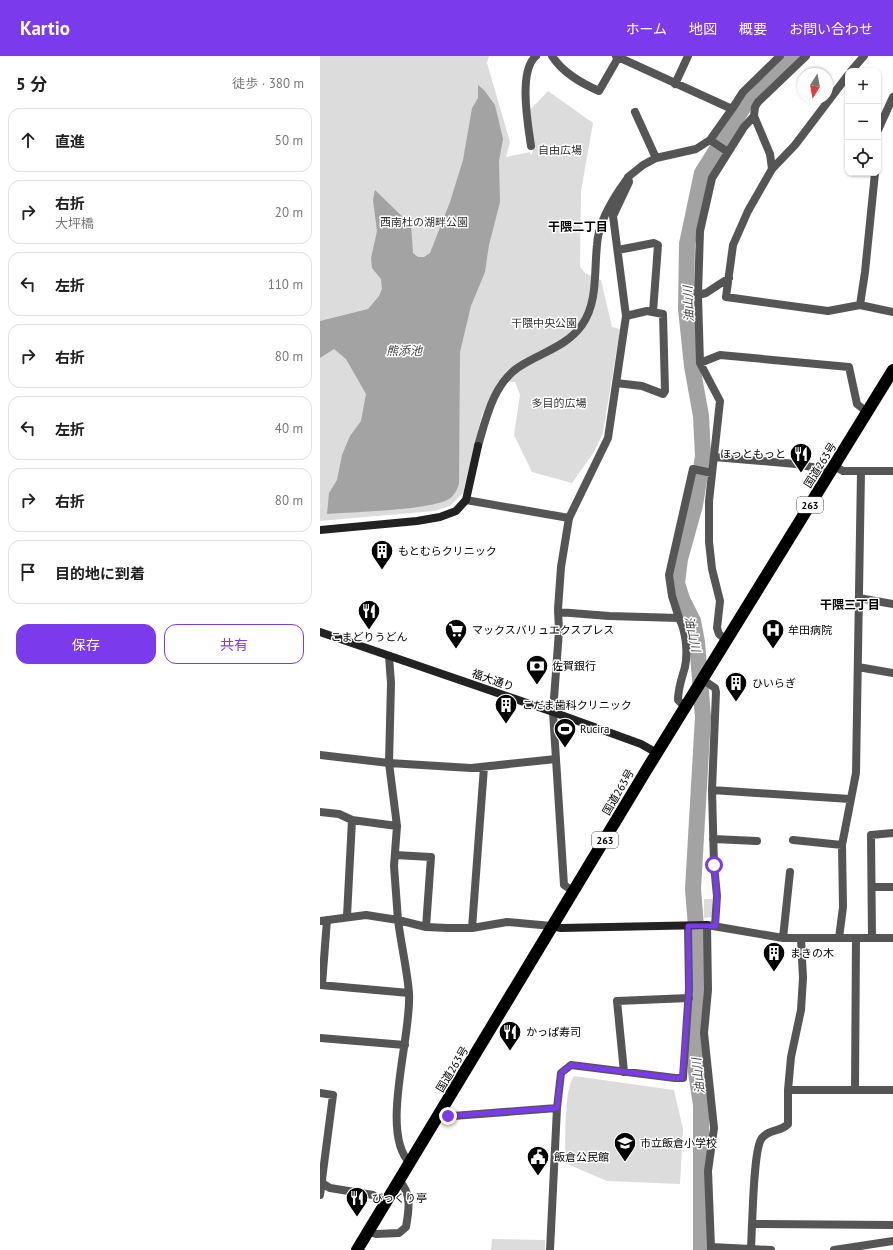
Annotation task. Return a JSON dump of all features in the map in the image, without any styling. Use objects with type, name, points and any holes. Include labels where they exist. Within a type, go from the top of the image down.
[{"type":"highway","name":"国道263号","points":[[357,1250],[694,692],[893,370]]},
{"type":"street","points":[[531,146],[526,109],[526,80],[531,60],[536,56]]},
{"type":"street","points":[[552,56],[560,68],[588,86],[599,91],[617,57],[732,109]]},
{"type":"street","points":[[675,84],[688,56]]},
{"type":"street","points":[[320,530],[433,519],[456,511],[466,500],[487,411],[505,380],[520,366],[572,337],[583,324],[593,297],[597,268],[597,244],[600,232],[618,191],[628,177],[643,165],[656,158],[696,149],[710,140],[743,92],[780,56]]},
{"type":"street","points":[[772,169],[770,154],[754,116],[755,107],[758,102],[806,56]]},
{"type":"street","points":[[854,68],[864,56]]},
{"type":"street","points":[[845,79],[795,145],[772,169],[748,211],[734,245],[726,297],[828,311],[860,305],[893,312]]},
{"type":"street","points":[[881,123],[893,97]]},
{"type":"street","points":[[635,112],[656,158]]},
{"type":"street","points":[[726,640],[719,634],[717,628],[720,601],[712,569],[709,542],[709,501],[720,401],[700,362],[698,296],[700,231],[712,178],[744,126],[754,116]]},
{"type":"street","points":[[710,140],[728,152]]},
{"type":"street","points":[[860,305],[865,272],[875,176]]},
{"type":"street","points":[[574,891],[564,885],[553,712],[559,631],[558,612],[564,544],[569,518],[608,438],[626,316],[614,216],[629,182],[628,177]]},
{"type":"street","points":[[618,250],[654,243],[658,245],[653,312]]},
{"type":"street","points":[[698,296],[706,293],[729,278]]},
{"type":"street","points":[[616,383],[642,386],[663,394],[665,391],[663,314],[647,311],[626,316]]},
{"type":"street","points":[[700,362],[720,356],[849,367],[857,404],[867,412]]},
{"type":"street","points":[[714,458],[796,464],[831,471],[893,471]]},
{"type":"street","points":[[685,707],[678,700],[685,658],[684,626],[679,618],[672,596],[669,575],[693,469],[712,473]]},
{"type":"street","points":[[839,938],[843,907],[842,845],[856,773],[861,472]]},
{"type":"street","points":[[466,500],[569,518]]},
{"type":"street","points":[[859,598],[893,604]]},
{"type":"street","points":[[558,612],[609,616],[679,618]]},
{"type":"street","name":"福大通り","points":[[320,632],[553,712],[641,744],[657,753]]},
{"type":"street","points":[[389,656],[391,683],[389,763],[397,826],[395,855],[398,920],[409,993],[408,1024],[396,1115],[400,1151],[410,1164]]},
{"type":"street","points":[[858,667],[893,673]]},
{"type":"street","points":[[702,679],[712,685],[716,692],[712,790],[713,839],[717,896],[716,926]]},
{"type":"street","points":[[320,755],[389,763],[471,768],[556,759]]},
{"type":"street","points":[[472,928],[484,766]]},
{"type":"street","points":[[712,790],[850,799]]},
{"type":"street","points":[[320,812],[339,814],[352,820],[397,826]]},
{"type":"street","points":[[347,916],[352,820]]},
{"type":"street","points":[[872,938],[871,835],[893,834]]},
{"type":"street","points":[[713,839],[756,841]]},
{"type":"street","points":[[793,840],[842,845]]},
{"type":"street","points":[[395,855],[431,857],[426,928]]},
{"type":"street","points":[[783,938],[790,872]]},
{"type":"street","points":[[872,887],[893,888]]},
{"type":"street","points":[[409,993],[321,985],[324,921],[347,916],[372,915],[398,920],[426,928],[472,928],[507,922],[561,928],[707,925],[783,938],[893,938]]},
{"type":"street","points":[[707,925],[708,990],[704,1034],[714,1128],[708,1170],[711,1249],[771,1250]]},
{"type":"street","points":[[550,1250],[557,1108],[561,1073],[571,1065],[682,1078],[688,998],[688,926]]},
{"type":"street","points":[[751,1249],[757,1156],[761,1140],[767,1133],[785,1128],[788,1124],[788,1090],[791,1057],[801,1010],[803,978],[801,938]]},
{"type":"street","points":[[855,1089],[856,938]]},
{"type":"street","points":[[624,1072],[617,1001],[688,998]]},
{"type":"street","points":[[320,1038],[405,1045]]},
{"type":"street","points":[[788,1090],[893,1090]]},
{"type":"street","points":[[320,1093],[333,1095],[320,1196]]},
{"type":"street","points":[[441,1112],[453,1116],[557,1108]]},
{"type":"street","points":[[368,1231],[376,1234],[399,1233],[406,1227],[408,1193],[399,1181]]},
{"type":"street","points":[[321,1182],[330,1188],[373,1196],[385,1203]]},
{"type":"street","points":[[752,1224],[893,1225]]},
{"type":"street","points":[[834,1250],[860,1248],[893,1241]]},
{"type":"green space","name":"西南杜の湖畔公園","points":[[320,56],[489,56],[487,63],[510,142],[506,157],[530,152],[531,155],[533,151],[530,110],[548,91],[593,123],[581,191],[580,267],[585,273],[601,280],[612,327],[620,329],[603,433],[594,452],[572,483],[532,472],[514,435],[520,395],[515,382],[498,382],[482,415],[463,493],[450,506],[434,511],[320,521]]},
{"type":"green space","points":[[704,899],[712,899],[713,917],[704,918]]},
{"type":"green space","points":[[574,1076],[674,1090],[683,1129],[680,1184],[607,1181],[565,1163],[565,1131],[568,1093],[570,1083]]},
{"type":"green space","points":[[492,1239],[545,1240],[545,1250],[491,1250]]},
{"type":"water","name":"熊添池","points":[[478,85],[484,90],[495,105],[503,139],[499,161],[500,202],[489,245],[485,272],[471,306],[460,352],[459,484],[456,492],[449,499],[440,503],[410,508],[327,514],[329,493],[337,480],[342,455],[350,436],[361,421],[366,394],[346,359],[334,349],[320,358],[320,321],[368,309],[379,296],[382,289],[381,279],[372,268],[371,258],[377,231],[373,200],[375,190],[411,225],[413,253],[418,257],[424,257],[430,253],[450,202],[463,160],[472,108],[478,98]]},
{"type":"waterway","name":"油山川","points":[[701,1250],[701,1105],[696,1072],[697,939],[693,889],[703,717],[697,642],[693,621],[682,599],[677,583],[680,559],[695,505],[703,456],[701,416],[692,366],[686,309],[687,244],[702,173],[746,103],[793,56]]},
{"type":"place","name":"ほっともっと","points":[[801,474]]},
{"type":"place","name":"もとむらクリニック","points":[[382,570]]},
{"type":"place","name":"こまどりうどん","points":[[369,630]]},
{"type":"place","name":"マックスバリュエクスプレス","points":[[456,650]]},
{"type":"place","name":"牟田病院","points":[[773,650]]},
{"type":"place","name":"佐賀銀行","points":[[537,686]]},
{"type":"place","name":"ひいらぎ","points":[[736,702]]},
{"type":"place","name":"こだま歯科クリニック","points":[[506,724]]},
{"type":"place","name":"Rucira","points":[[565,748]]},
{"type":"place","name":"まきの木","points":[[774,972]]},
{"type":"place","name":"かっぱ寿司","points":[[510,1052]]},
{"type":"place","name":"市立飯倉小学校","points":[[625,1162]]},
{"type":"place","name":"飯倉公民館","points":[[538,1176]]},
{"type":"place","name":"びっくり亭","points":[[357,1218]]},
{"type":"district","name":"干隈二丁目","points":[[578,226]]},
{"type":"district","name":"干隈三丁目","points":[[850,604]]},
{"type":"route","points":[[448,1116],[557,1108],[561,1073],[571,1065],[682,1078],[689,989],[688,926],[716,926],[717,896],[714,865]]},
{"type":"park label","name":"自由広場","points":[[560,150]]},
{"type":"park label","name":"干隈中央公園","points":[[544,323]]},
{"type":"park label","name":"多目的広場","points":[[559,403]]}]
